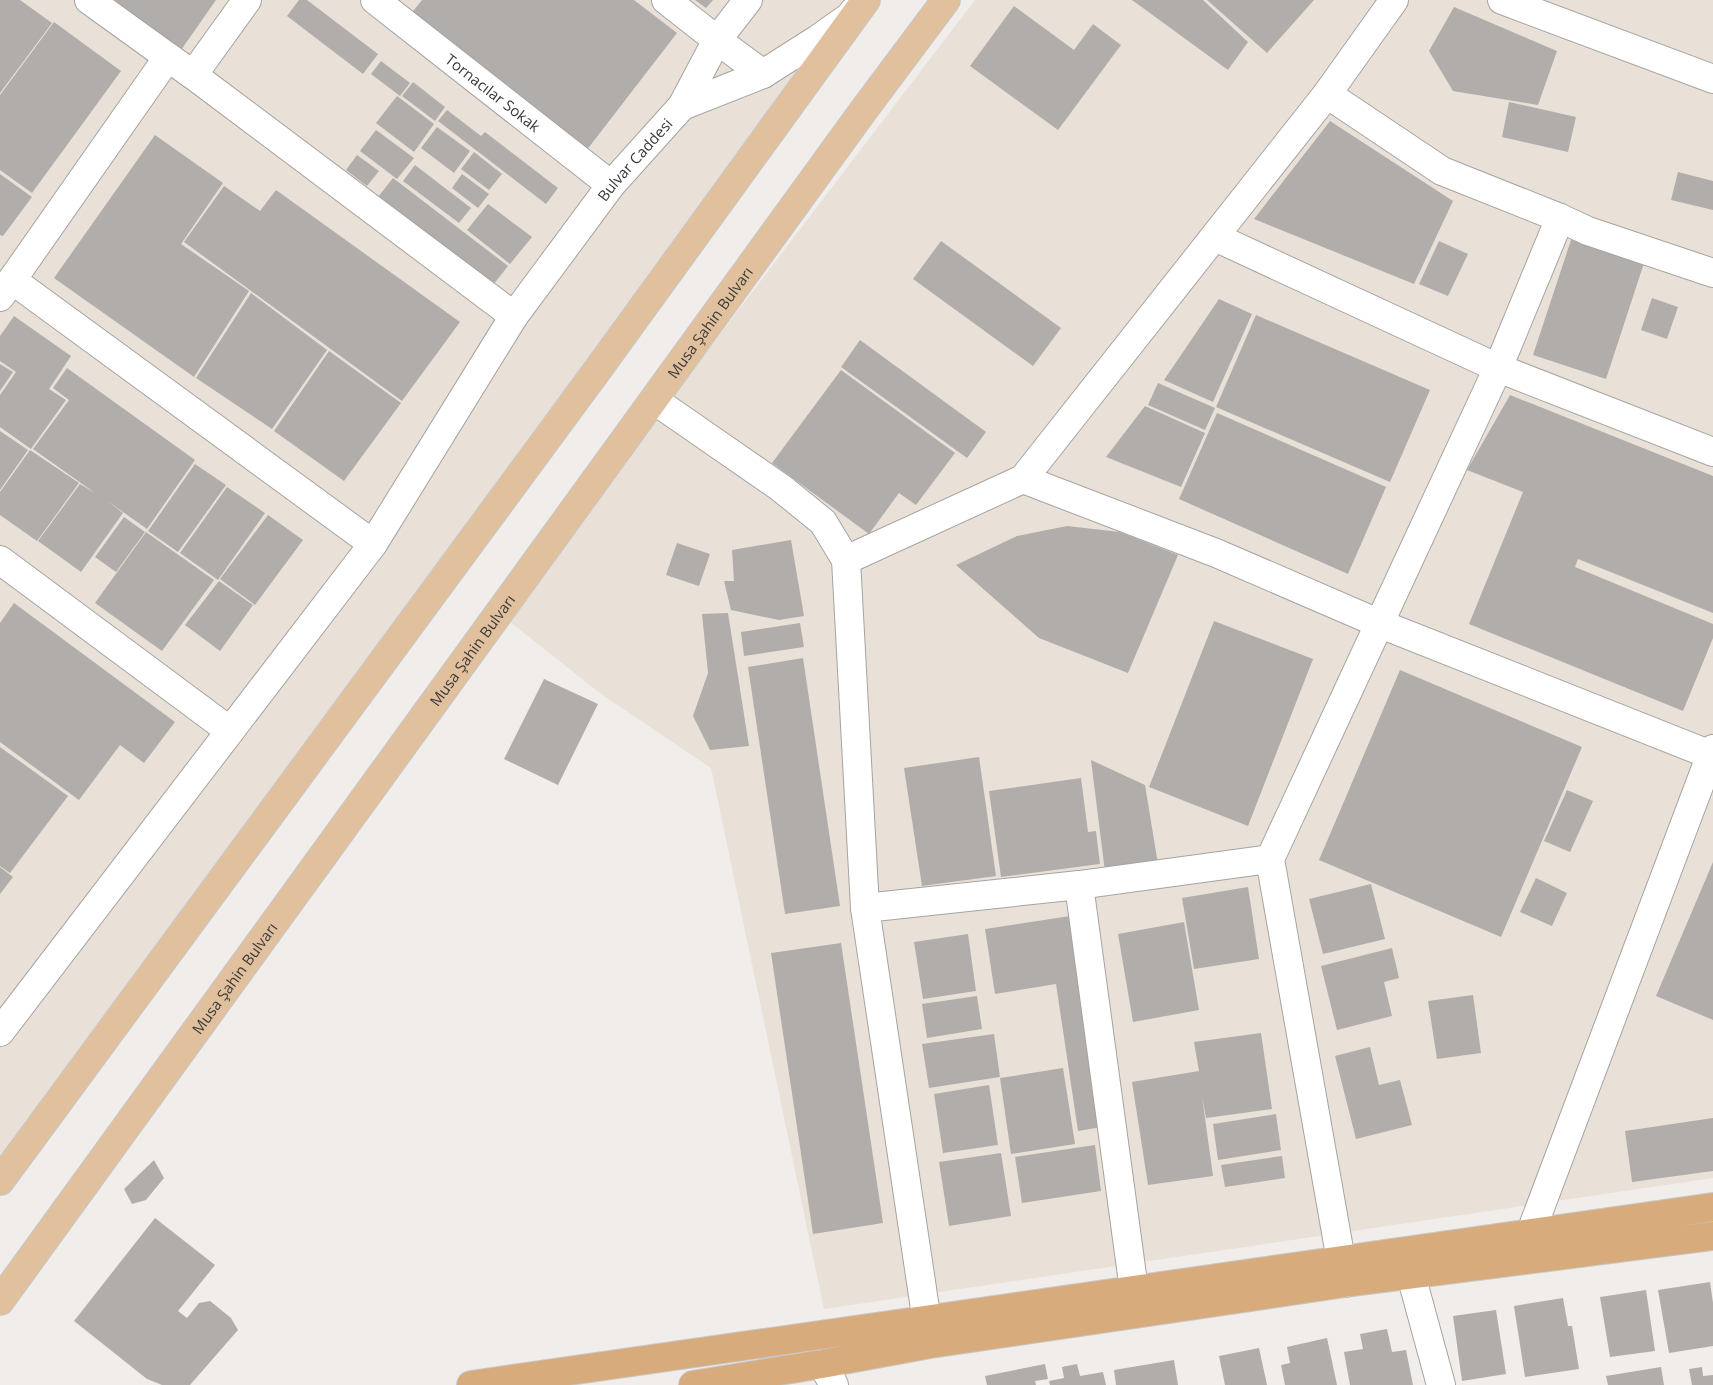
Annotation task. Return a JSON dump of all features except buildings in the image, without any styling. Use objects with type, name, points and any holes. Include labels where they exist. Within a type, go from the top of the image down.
[{"type":"highway","points":[[471,1385],[928,1332],[1343,1271],[1531,1232],[1713,1207]]},
{"type":"highway","points":[[1343,1271],[1411,1275],[1713,1236]]},
{"type":"highway","points":[[693,1385],[828,1374],[928,1332]]},
{"type":"main road","points":[[0,1181],[602,364],[864,0]]},
{"type":"main road","name":"Musa Şahin Bulvarı","points":[[0,1301],[863,111],[946,0]]},
{"type":"street","points":[[88,0],[193,75],[514,316]]},
{"type":"street","points":[[193,75],[247,0]]},
{"type":"street","name":"Tornacılar Sokak","points":[[375,0],[612,185]]},
{"type":"street","points":[[666,0],[763,74]]},
{"type":"street","name":"Bulvar Caddesi","points":[[0,1032],[373,544],[514,316],[612,185],[682,106],[717,40],[748,0]]},
{"type":"street","points":[[682,106],[763,74],[818,39],[849,16],[864,0]]},
{"type":"street","points":[[846,560],[1023,479],[1327,94],[1394,0]]},
{"type":"street","points":[[1502,0],[1713,79]]},
{"type":"street","points":[[193,75],[168,58],[6,288],[373,544]]},
{"type":"street","points":[[1327,94],[1442,171],[1588,231],[1713,273]]},
{"type":"street","points":[[1343,1271],[1270,859],[1498,368],[1560,218]]},
{"type":"street","points":[[1214,237],[1498,368],[1713,452]]},
{"type":"street","points":[[654,400],[781,488],[823,522],[846,560],[865,908],[928,1332]]},
{"type":"street","points":[[1023,479],[1216,552],[1710,765],[1520,1261]]},
{"type":"street","points":[[1,564],[230,731]]},
{"type":"street","points":[[865,908],[1079,885],[1270,859]]},
{"type":"street","points":[[1079,885],[1136,1302]]},
{"type":"street","points":[[1411,1275],[1441,1385]]},
{"type":"shaded area","points":[[0,0],[878,0],[0,1161]]},
{"type":"shaded area","points":[[975,0],[1713,0],[1713,1178],[824,1309],[711,768],[601,694],[504,617]]}]
